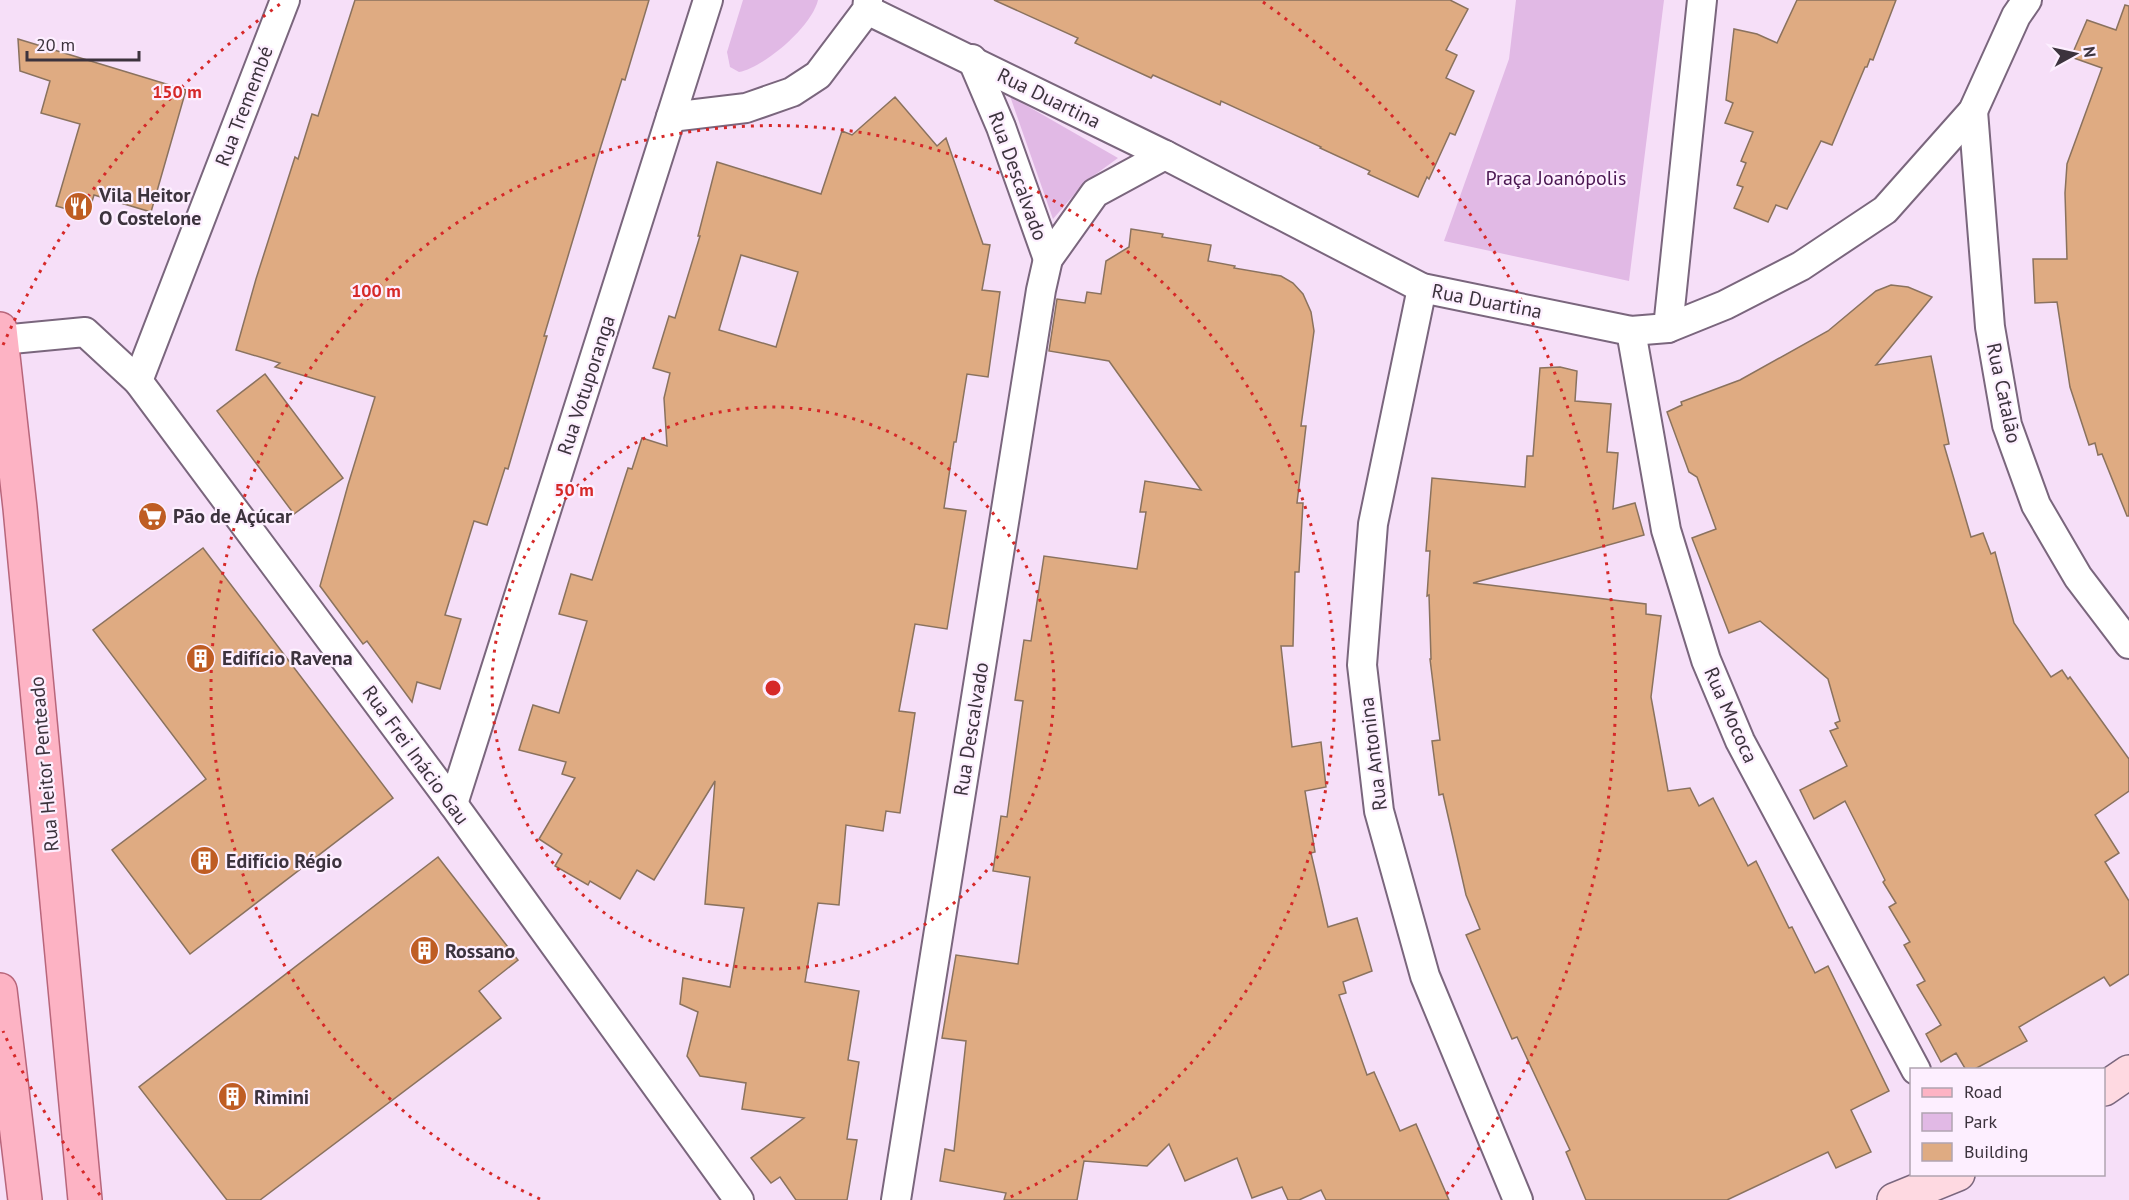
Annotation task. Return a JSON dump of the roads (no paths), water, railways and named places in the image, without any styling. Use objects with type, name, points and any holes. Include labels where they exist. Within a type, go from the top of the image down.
[{"type":"main road","name":"Rua Heitor Penteado","points":[[0,334],[20,508],[85,1200]]},
{"type":"main road","points":[[0,990],[25,1200]]},
{"type":"main road","points":[[2105,1088],[2129,1072]]},
{"type":"main road","points":[[1894,1200],[1953,1176]]},
{"type":"street","name":"Rua Tremembé","points":[[138,381],[285,0]]},
{"type":"street","name":"Rua Votuporanga","points":[[453,804],[708,0]]},
{"type":"street","points":[[1668,328],[1702,0]]},
{"type":"street","name":"Rua Duartina","points":[[868,5],[1422,288],[1631,331],[1668,328],[1725,305],[1801,266],[1885,210],[1973,111],[2016,16],[2027,0]]},
{"type":"street","points":[[671,117],[746,108],[792,92],[818,75],[868,5]]},
{"type":"street","name":"Rua Descalvado","points":[[972,59],[1002,127],[1048,259]]},
{"type":"street","name":"Rua Catalão","points":[[1973,111],[1990,327],[2007,425],[2036,505],[2078,578],[2129,644]]},
{"type":"street","name":"Rua Descalvado","points":[[896,1200],[1039,302],[1048,259],[1095,193],[1164,155]]},
{"type":"street","name":"Rua Antonina","points":[[1422,288],[1373,524],[1362,665],[1379,811],[1425,976],[1518,1200]]},
{"type":"street","name":"Rua Mococa","points":[[1631,331],[1666,530],[1706,660],[1740,741],[1915,1068]]},
{"type":"street","name":"Rua Frei Inácio Gau","points":[[0,334],[85,332],[138,381],[453,804],[740,1200]]},
{"type":"place","name":"Vila Heitor O Costelone","points":[[78,206]]},
{"type":"place","name":"Pão de Açúcar","points":[[152,516]]},
{"type":"place","name":"Edifício Ravena","points":[[201,658]]},
{"type":"place","name":"Edifício Régio","points":[[205,861]]},
{"type":"place","name":"Rossano","points":[[424,951]]},
{"type":"place","name":"Rimini","points":[[233,1097]]},
{"type":"park label","name":"Praça Joanópolis","points":[[1556,178]]}]
